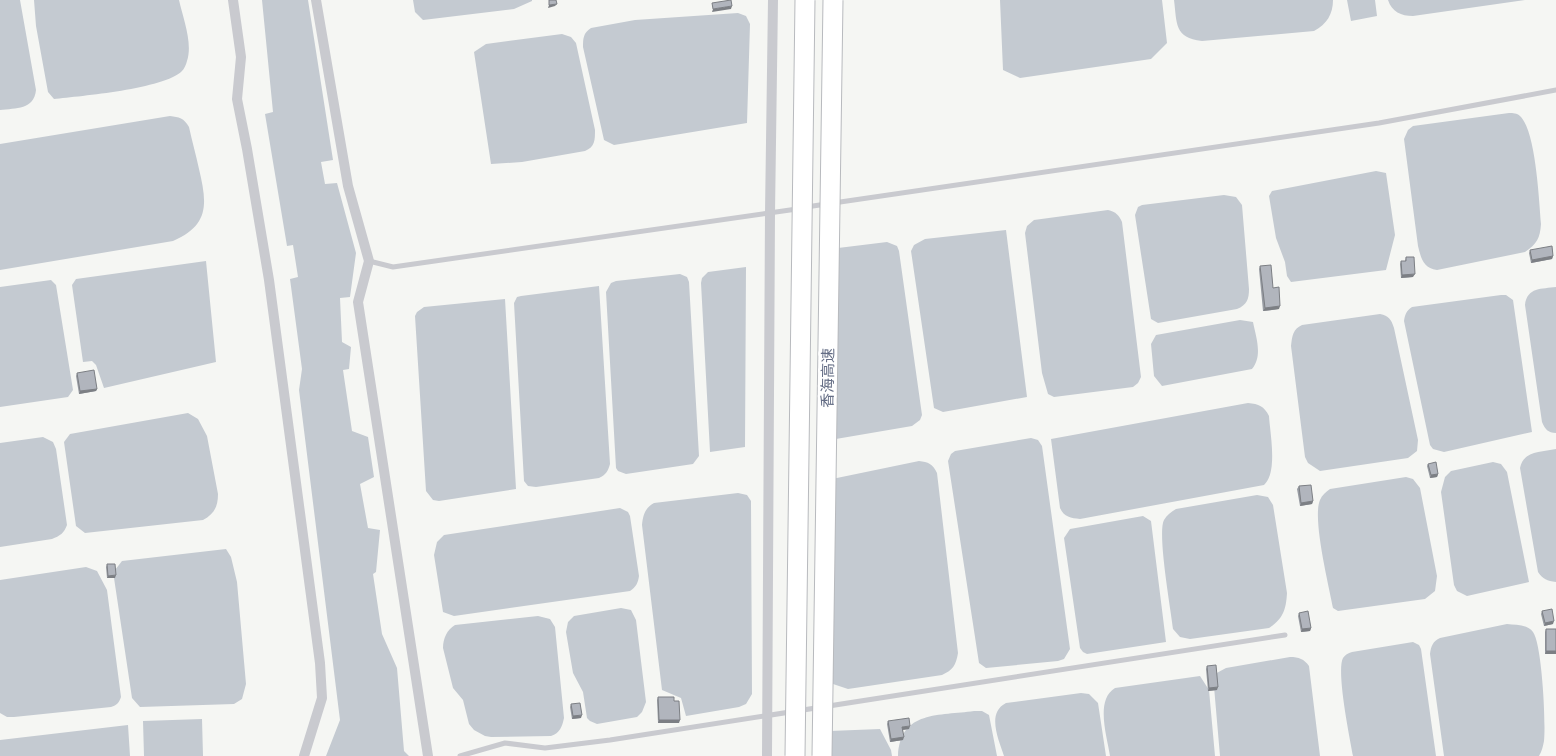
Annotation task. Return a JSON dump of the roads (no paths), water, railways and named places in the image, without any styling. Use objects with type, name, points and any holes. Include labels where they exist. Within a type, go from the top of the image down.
[{"type":"highway","name":"香海高速","points":[[795,756],[805,0]]},
{"type":"highway","name":"香海高速","points":[[822,756],[833,0]]},
{"type":"street","points":[[233,0],[241,57],[237,98],[248,149],[269,280],[320,664],[322,698],[304,756]]},
{"type":"street","points":[[316,0],[348,186],[369,261],[358,302],[428,756]]},
{"type":"street","points":[[767,756],[773,0]]},
{"type":"lane","points":[[369,261],[393,267],[1379,123],[1556,90]]},
{"type":"lane","points":[[460,756],[505,743],[545,748],[767,716],[1285,635]]}]
